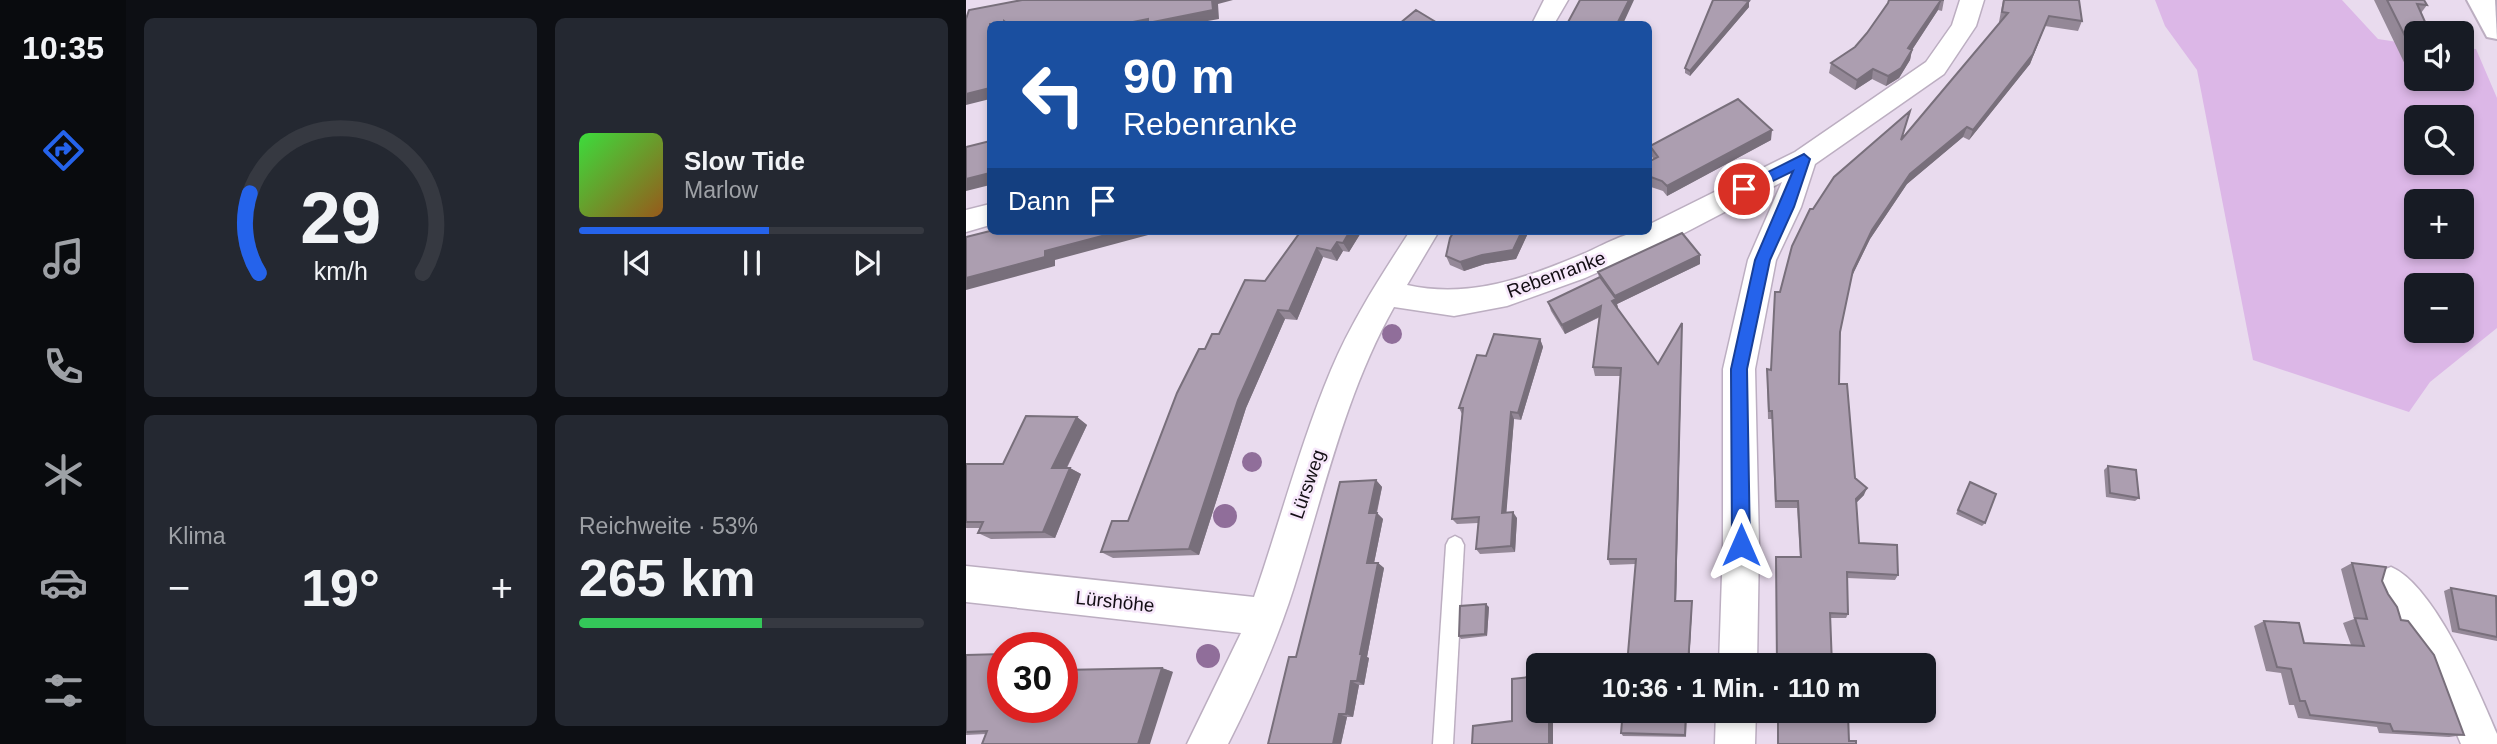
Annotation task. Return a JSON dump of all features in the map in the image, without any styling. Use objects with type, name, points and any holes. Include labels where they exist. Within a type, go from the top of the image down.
[{"type":"main road","points":[[2481,0],[2497,30]]},
{"type":"street","points":[[1545,21],[1556,0]]},
{"type":"street","name":"Rebenranke","points":[[1386,293],[1422,302],[1454,304],[1507,294],[1575,270],[1661,232],[1804,159],[1935,68],[1964,26],[1972,0]]},
{"type":"street","points":[[1738,653],[1741,545],[1739,369],[1762,260],[1787,207],[1804,159]]},
{"type":"street","points":[[966,221],[987,216]]},
{"type":"street","name":"Lürsweg","points":[[1206,744],[1234,694],[1265,617],[1305,487],[1348,369],[1386,293],[1422,235]]},
{"type":"street","name":"Lürshöhe","points":[[966,584],[1265,617]]},
{"type":"street","points":[[2391,585],[2439,649],[2481,744]]},
{"type":"street","points":[[1735,744],[1736,723]]},
{"type":"lane","points":[[1443,744],[1455,545]]},
{"type":"shaded area","points":[[2155,0],[2342,0],[2378,39],[2404,43],[2404,91],[2474,91],[2476,49],[2497,98],[2497,328],[2430,382],[2409,412],[2253,360],[2197,70],[2165,26]]},
{"type":"building","points":[[1022,0],[1212,0],[1213,10],[1158,21],[987,21],[987,89],[966,94],[966,19],[969,10]]},
{"type":"building","points":[[1580,0],[1629,0],[1618,21],[1569,21]]},
{"type":"building","points":[[1713,0],[1749,1],[1690,71],[1685,68]]},
{"type":"building","points":[[1889,0],[1941,0],[1908,48],[1912,50],[1901,68],[1888,76],[1873,69],[1857,80],[1831,63],[1855,47]]},
{"type":"building","points":[[2004,0],[2079,0],[2082,21],[2049,16],[2033,54],[1973,130],[1967,127],[1910,174],[1872,230],[1853,270],[1840,332],[1839,384],[1847,384],[1855,478],[1867,488],[1856,499],[1859,543],[1897,545],[1898,575],[1847,572],[1848,614],[1830,613],[1832,653],[1777,653],[1776,557],[1801,557],[1798,501],[1776,501],[1772,411],[1769,411],[1767,369],[1771,370],[1775,292],[1780,292],[1792,246],[1810,209],[1813,209],[1834,177],[1910,111],[1901,140],[2008,13],[2002,12]]},
{"type":"building","points":[[2387,0],[2424,0],[2427,5],[2417,4],[2425,21],[2404,21],[2404,34]]},
{"type":"building","points":[[1416,10],[1434,21],[1403,21]]},
{"type":"building","points":[[1738,99],[1772,130],[1667,186],[1652,177],[1652,160],[1658,157],[1652,145]]},
{"type":"building","points":[[987,142],[987,174],[966,179],[966,147]]},
{"type":"building","points":[[987,232],[987,235],[1106,235],[1045,251],[1045,257],[966,278],[966,237]]},
{"type":"building","points":[[1682,233],[1700,255],[1615,296],[1598,272]]},
{"type":"building","points":[[1298,235],[1348,235],[1343,243],[1337,242],[1331,251],[1317,248],[1289,311],[1278,310],[1238,400],[1189,549],[1101,552],[1112,521],[1128,521],[1177,393],[1199,349],[1205,349],[1212,334],[1219,334],[1245,280],[1265,281]]},
{"type":"building","points":[[1452,235],[1520,235],[1513,250],[1460,262],[1446,256]]},
{"type":"building","points":[[1600,277],[1616,299],[1612,301],[1658,364],[1682,323],[1675,601],[1692,601],[1689,653],[1628,653],[1636,559],[1608,559],[1621,368],[1593,367],[1601,306],[1562,325],[1548,302]]},
{"type":"building","points":[[1494,334],[1540,339],[1518,413],[1511,412],[1502,513],[1513,512],[1511,546],[1476,549],[1479,517],[1452,519],[1463,408],[1459,408],[1477,355],[1486,356]]},
{"type":"building","points":[[1026,416],[1077,417],[1052,468],[1070,468],[1043,532],[978,533],[983,522],[966,522],[966,464],[1003,464]]},
{"type":"building","points":[[2108,466],[2136,470],[2139,498],[2110,493]]},
{"type":"building","points":[[1376,480],[1369,513],[1377,513],[1367,563],[1378,563],[1357,681],[1351,681],[1346,714],[1339,714],[1333,744],[1268,744],[1289,657],[1296,657],[1340,482]]},
{"type":"building","points":[[1970,482],[1996,494],[1985,523],[1958,510]]},
{"type":"building","points":[[2352,563],[2386,567],[2382,581],[2388,594],[2397,607],[2401,620],[2408,621],[2434,655],[2464,735],[2393,731],[2390,724],[2310,715],[2305,701],[2300,701],[2291,669],[2277,667],[2264,621],[2299,623],[2304,643],[2364,646],[2355,618],[2367,619]]},
{"type":"building","points":[[2451,588],[2496,596],[2497,637],[2459,629]]},
{"type":"building","points":[[1486,604],[1485,634],[1459,636],[1460,606]]},
{"type":"building","points":[[987,654],[987,723],[1078,723],[1078,670],[1162,668],[1138,744],[982,744],[987,731],[966,732],[966,655]]},
{"type":"building","points":[[1526,677],[1526,723],[1549,723],[1549,744],[1472,744],[1473,726],[1512,721],[1512,679]]},
{"type":"building","points":[[1622,723],[1685,723],[1685,735],[1621,733]]},
{"type":"building","points":[[1778,723],[1848,723],[1849,741],[1856,741],[1856,744],[1778,744]]},
{"type":"route","points":[[1741,545],[1739,369],[1762,260],[1787,207],[1804,159],[1744,189]]}]
